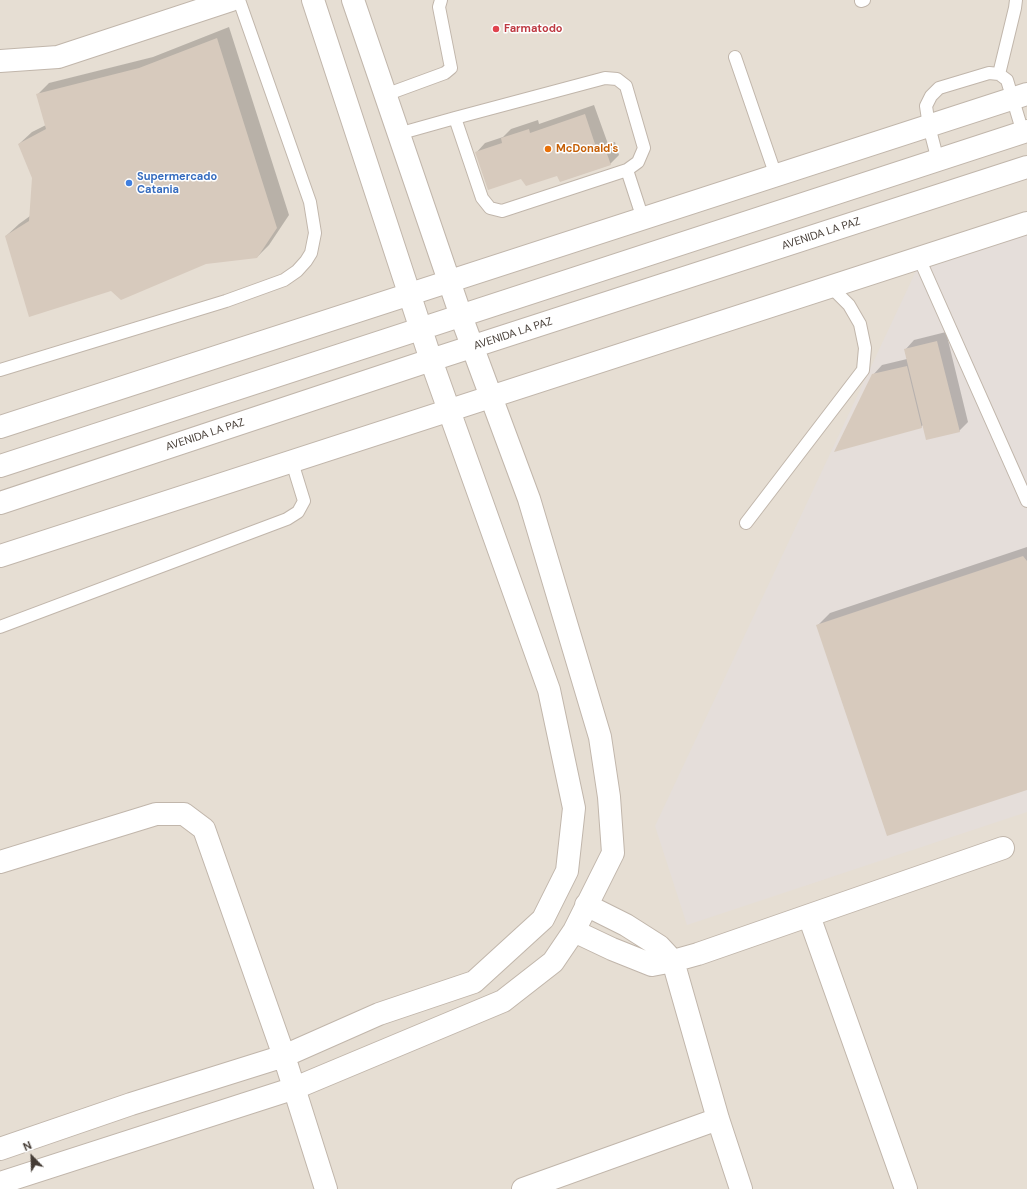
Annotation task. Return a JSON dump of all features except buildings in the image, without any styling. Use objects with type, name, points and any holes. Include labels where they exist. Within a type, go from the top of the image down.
[{"type":"street","points":[[0,61],[58,57],[231,0]]},
{"type":"street","points":[[0,1149],[131,1104],[284,1056],[379,1014],[474,982],[543,919],[567,871],[574,808],[549,690],[431,360],[314,0]]},
{"type":"street","points":[[0,1183],[295,1088],[503,1001],[553,962],[574,930],[613,853],[609,797],[600,737],[529,499],[472,348],[353,0]]},
{"type":"street","points":[[0,427],[409,293],[449,282],[1020,96]]},
{"type":"street","points":[[0,466],[1025,132]]},
{"type":"street","name":"AVENIDA LA PAZ","points":[[0,503],[431,360],[472,348],[1027,167]]},
{"type":"street","points":[[0,556],[1027,223]]},
{"type":"street","points":[[32,456],[45,488]]},
{"type":"street","points":[[0,862],[156,814],[184,814],[204,829],[295,1088],[326,1189]]},
{"type":"street","points":[[574,930],[612,949],[652,965],[673,961],[698,954],[809,916],[1003,848]]},
{"type":"street","points":[[586,905],[626,925],[659,946],[673,961],[718,1120],[741,1189]]},
{"type":"street","points":[[809,916],[906,1189]]},
{"type":"street","points":[[523,1189],[718,1120]]},
{"type":"lane","points":[[0,370],[226,301],[284,280],[297,271],[306,261],[311,253],[315,233],[310,202],[239,0]]},
{"type":"lane","points":[[385,95],[445,73],[450,68],[439,7],[441,0]]},
{"type":"lane","points":[[999,74],[1016,8],[1016,0]]},
{"type":"lane","points":[[735,57],[776,176]]},
{"type":"lane","points":[[938,161],[929,126],[926,106],[931,96],[939,88],[989,73],[999,74],[1007,80],[1020,96],[1025,132]]},
{"type":"lane","points":[[398,134],[455,118],[605,78],[617,79],[626,86],[644,148],[638,162],[627,170],[502,211],[490,208],[482,198],[455,118]]},
{"type":"lane","points":[[627,170],[643,219]]},
{"type":"lane","points":[[919,258],[1027,500]]},
{"type":"lane","points":[[746,524],[863,370],[865,348],[860,324],[849,305],[830,286]]},
{"type":"lane","points":[[0,627],[287,519],[298,512],[304,501],[292,462]]},
{"type":"shaded area","points":[[0,0],[1027,0],[1027,1189],[0,1189]]},
{"type":"shaded area","points":[[1027,218],[1027,812],[687,925],[655,826],[924,254]]},
{"type":"place","name":"Farmatodo","points":[[496,29]]},
{"type":"place","name":"McDonald's","points":[[548,149]]},
{"type":"place","name":"Supermercado Catania","points":[[129,183]]}]
